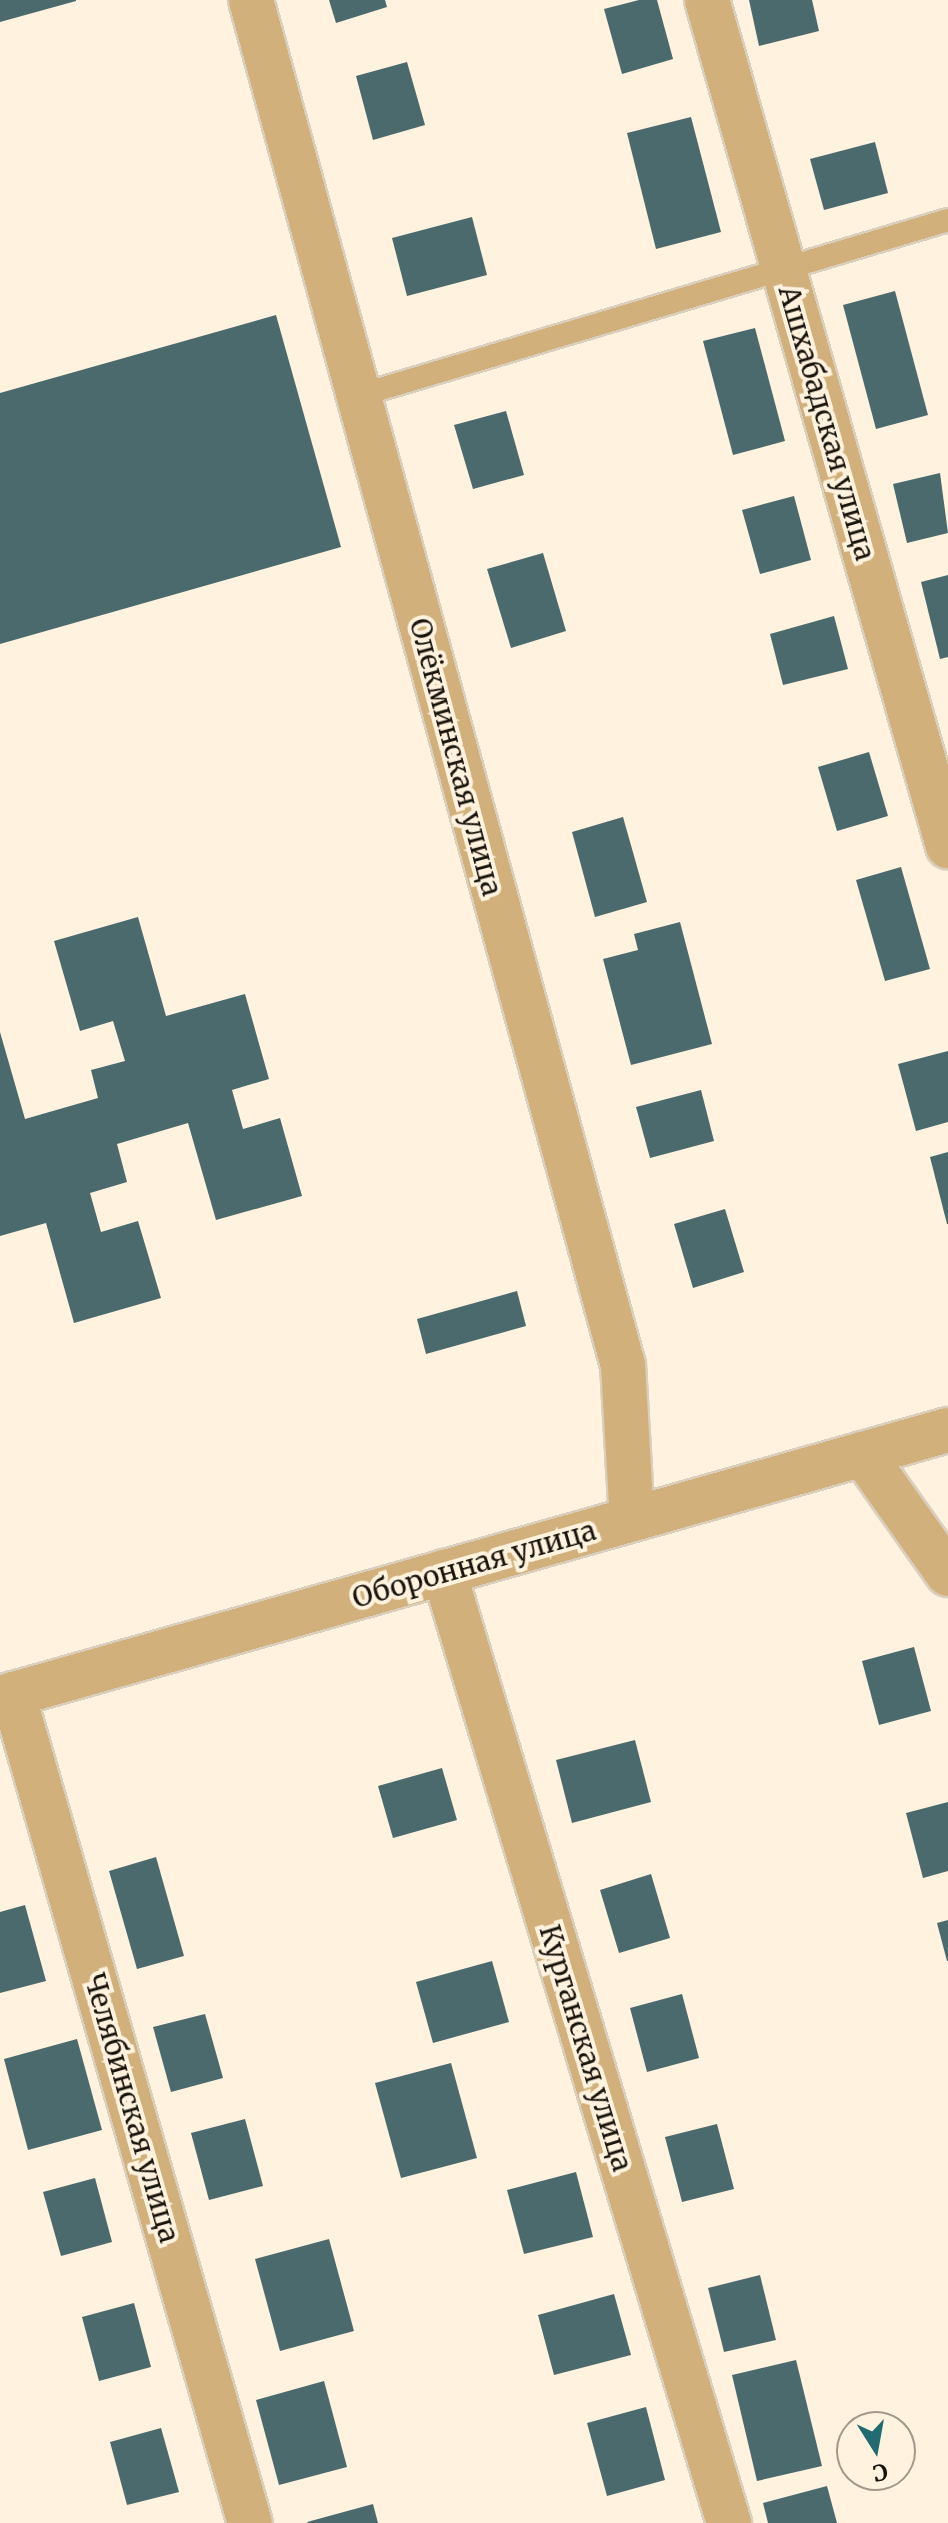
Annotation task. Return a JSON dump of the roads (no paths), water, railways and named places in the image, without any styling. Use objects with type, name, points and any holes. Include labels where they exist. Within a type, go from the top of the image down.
[{"type":"street","name":"Олёкминская улица","points":[[251,0],[623,1365],[632,1519]]},
{"type":"street","name":"Ашхабадская улица","points":[[707,0],[948,846]]},
{"type":"street","name":"Оборонная улица","points":[[7,1696],[948,1430]]},
{"type":"street","points":[[863,1454],[948,1574]]},
{"type":"street","name":"Курганская улица","points":[[444,1572],[729,2523]]},
{"type":"street","name":"Челябинская улица","points":[[7,1696],[250,2523]]},
{"type":"lane","points":[[357,396],[948,220]]}]
